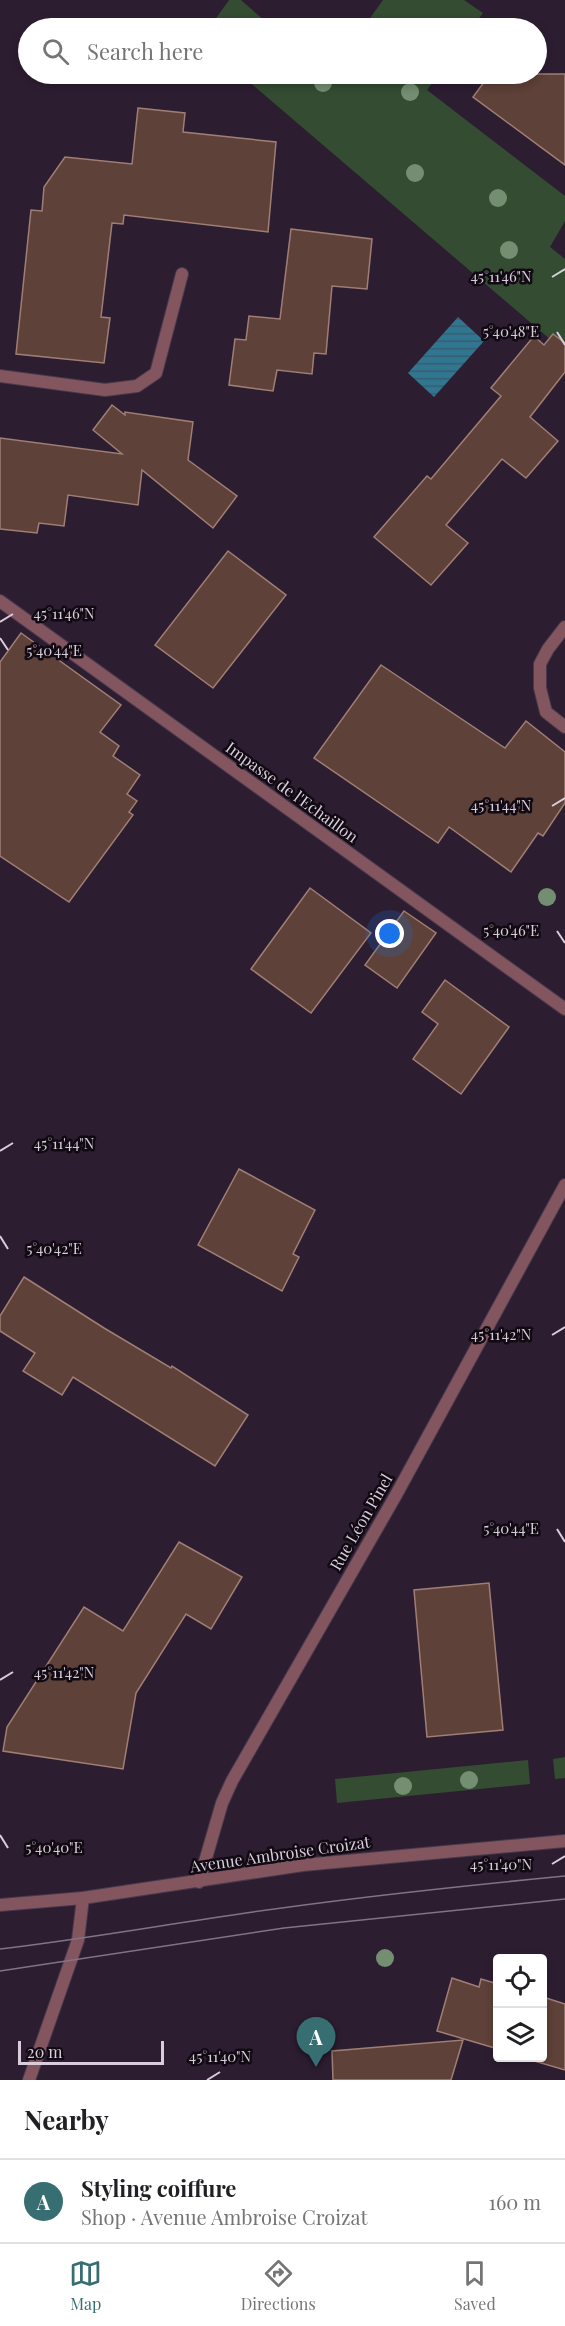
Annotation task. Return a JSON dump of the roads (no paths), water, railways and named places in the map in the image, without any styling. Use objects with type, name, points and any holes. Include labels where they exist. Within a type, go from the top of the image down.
[{"type":"street","points":[[0,376],[105,390],[137,386],[156,373],[182,274]]},
{"type":"street","name":"Impasse de l'Echaillon","points":[[0,601],[565,1009]]},
{"type":"street","points":[[565,627],[540,664],[540,688],[546,712],[565,727]]},
{"type":"street","name":"Rue Léon Pinel","points":[[199,1882],[218,1814],[232,1781],[402,1484],[565,1185]]},
{"type":"street","name":"Avenue Ambroise Croizat","points":[[0,1905],[83,1898],[315,1864],[565,1840]]},
{"type":"street","points":[[29,2080],[78,1940],[83,1898]]},
{"type":"water","points":[[458,317],[484,341],[434,397],[408,373]]},
{"type":"tram line","points":[[0,1949],[331,1901],[565,1876]]},
{"type":"tram line","points":[[0,1971],[284,1928],[565,1899]]},
{"type":"place","name":"Styling coiffure","points":[[316,2067]]}]
